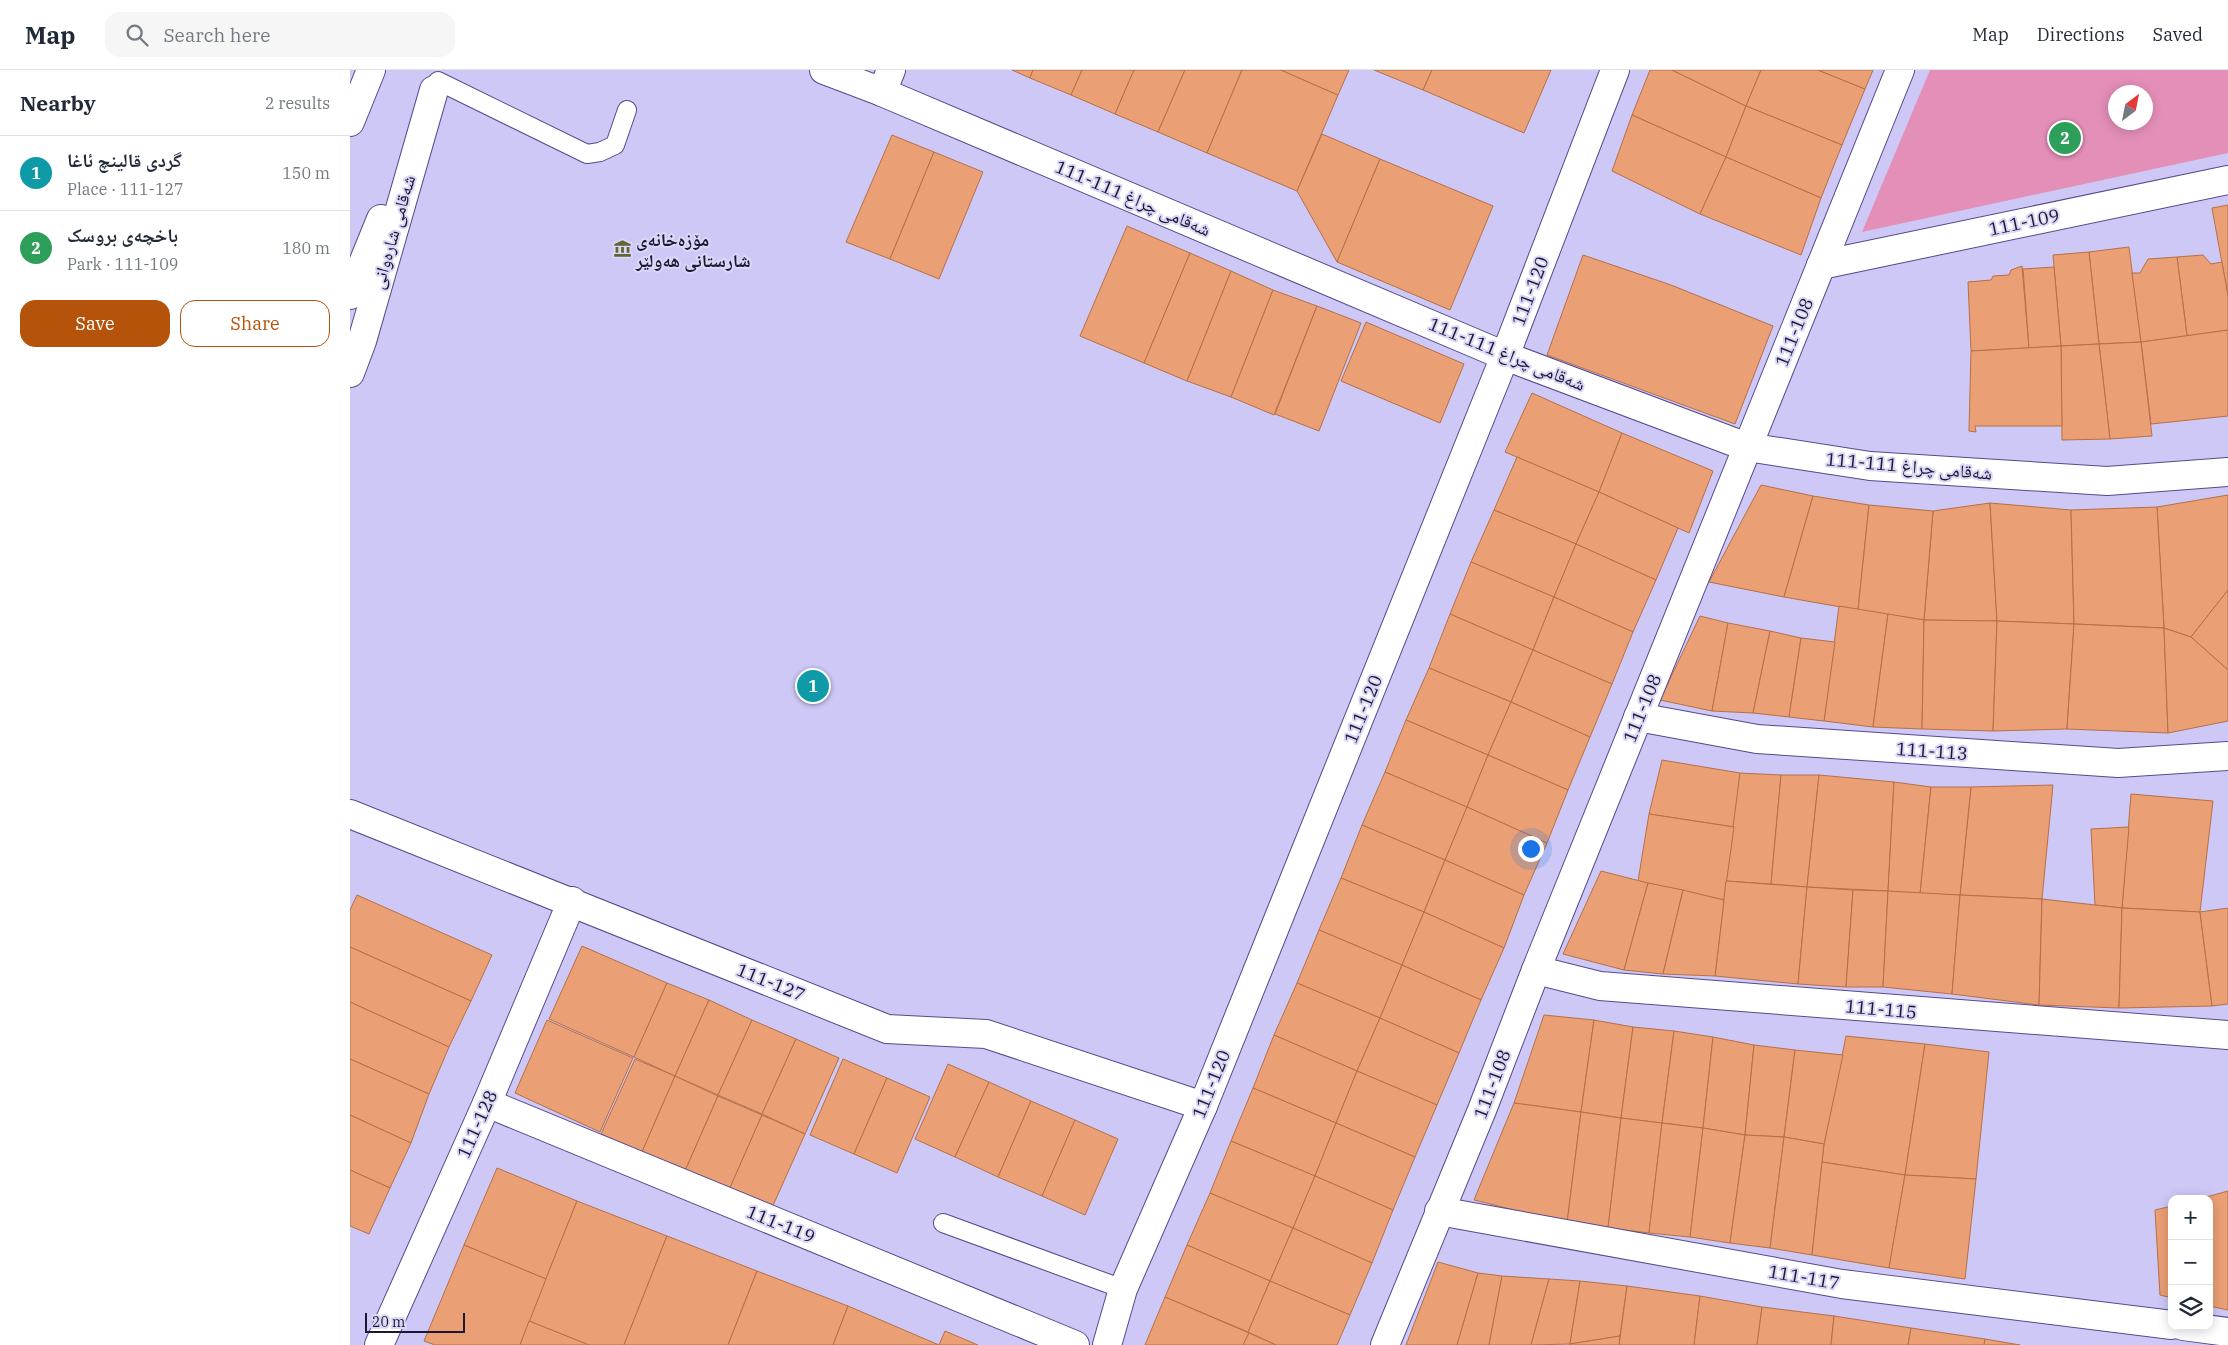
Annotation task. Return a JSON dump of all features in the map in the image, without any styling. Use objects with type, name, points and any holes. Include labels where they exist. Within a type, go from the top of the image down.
[{"type":"street","points":[[350,122],[371,70]]},
{"type":"street","name":"شەقامی چراغ 111-111","points":[[824,70],[887,81],[1506,356],[1747,447],[1870,466],[2107,480],[2228,472]]},
{"type":"street","name":"111-120","points":[[1107,1345],[1123,1288],[1203,1106],[1506,356],[1615,70]]},
{"type":"street","name":"111-108","points":[[1384,1345],[1482,1110],[1536,970],[1900,70]]},
{"type":"street","name":"شەقامی شارەوانی","points":[[350,295],[438,80]]},
{"type":"street","name":"شەقامی شارەوانی","points":[[350,372],[362,341],[438,80]]},
{"type":"street","name":"111-109","points":[[1821,265],[2228,180]]},
{"type":"street","name":"111-113","points":[[1638,717],[1757,739],[2079,761],[2118,763],[2228,756]]},
{"type":"street","name":"111-127","points":[[350,814],[887,1029],[986,1034],[1203,1106]]},
{"type":"street","name":"111-128","points":[[379,1345],[487,1103],[572,902]]},
{"type":"street","name":"111-115","points":[[1536,970],[1600,986],[2228,1035]]},
{"type":"street","name":"111-119","points":[[487,1103],[1074,1345]]},
{"type":"street","name":"111-117","points":[[1439,1211],[1842,1284],[2168,1325]]},
{"type":"street","points":[[2213,1330],[2228,1332]]},
{"type":"lane","points":[[438,80],[587,154],[600,152],[615,146],[628,110]]},
{"type":"lane","points":[[943,1223],[1123,1288]]},
{"type":"shaded area","points":[[1930,70],[2228,70],[2228,153],[1862,232]]},
{"type":"building","points":[[1012,70],[1033,70],[1030,78]]},
{"type":"building","points":[[1033,70],[1082,70],[1071,95],[1030,78]]},
{"type":"building","points":[[1082,70],[1134,70],[1115,114],[1071,95]]},
{"type":"building","points":[[1134,70],[1185,70],[1158,132],[1115,114]]},
{"type":"building","points":[[1185,70],[1242,70],[1207,153],[1158,132]]},
{"type":"building","points":[[1242,70],[1281,70],[1338,95],[1297,191],[1207,153]]},
{"type":"building","points":[[1281,70],[1349,70],[1338,95]]},
{"type":"building","points":[[1374,70],[1432,70],[1423,90]]},
{"type":"building","points":[[1432,70],[1551,70],[1524,133],[1423,90]]},
{"type":"building","points":[[1650,70],[1672,70],[1746,106],[1726,157],[1632,115]]},
{"type":"building","points":[[1672,70],[1761,70],[1746,106]]},
{"type":"building","points":[[1761,70],[1818,70],[1865,89],[1842,145],[1746,106]]},
{"type":"building","points":[[1818,70],[1873,70],[1865,89]]},
{"type":"building","points":[[1746,106],[1842,145],[1821,198],[1726,157]]},
{"type":"building","points":[[1632,115],[1726,157],[1700,214],[1612,171]]},
{"type":"building","points":[[1322,134],[1380,159],[1337,262],[1297,191]]},
{"type":"building","points":[[892,135],[934,152],[890,259],[846,242]]},
{"type":"building","points":[[934,152],[983,172],[939,279],[890,259]]},
{"type":"building","points":[[1726,157],[1821,198],[1801,255],[1700,214]]},
{"type":"building","points":[[1380,159],[1493,206],[1450,310],[1337,262]]},
{"type":"building","points":[[2228,205],[2228,296],[2212,208]]},
{"type":"building","points":[[1127,226],[1190,253],[1144,363],[1080,336]]},
{"type":"building","points":[[2129,247],[2141,342],[2099,344],[2089,252]]},
{"type":"building","points":[[2089,252],[2099,344],[2061,346],[2053,255]]},
{"type":"building","points":[[1190,253],[1231,271],[1187,381],[1144,363]]},
{"type":"building","points":[[1583,255],[1671,285],[1773,326],[1735,424],[1547,355]]},
{"type":"building","points":[[2203,255],[2211,264],[2222,262],[2228,296],[2228,330],[2187,336],[2177,257]]},
{"type":"building","points":[[2177,257],[2187,336],[2141,342],[2132,273],[2140,273],[2148,259]]},
{"type":"building","points":[[2022,266],[2029,348],[1971,351],[1968,282],[1991,280],[1993,276],[2009,275],[2011,270]]},
{"type":"building","points":[[2054,267],[2061,346],[2029,348],[2023,269]]},
{"type":"building","points":[[1231,271],[1273,290],[1231,397],[1187,381]]},
{"type":"building","points":[[1273,290],[1317,306],[1274,415],[1231,397]]},
{"type":"building","points":[[1317,306],[1361,323],[1319,431],[1275,414]]},
{"type":"building","points":[[1366,322],[1464,364],[1440,423],[1341,381]]},
{"type":"building","points":[[2228,330],[2228,416],[2151,424],[2141,342]]},
{"type":"building","points":[[2141,342],[2152,436],[2110,439],[2099,344]]},
{"type":"building","points":[[2099,344],[2110,439],[2062,440],[2061,346]]},
{"type":"building","points":[[2061,346],[2062,426],[1975,426],[1976,432],[1969,431],[1971,351]]},
{"type":"building","points":[[1532,393],[1622,433],[1599,492],[1505,452]]},
{"type":"building","points":[[1622,433],[1713,471],[1689,533],[1599,492]]},
{"type":"building","points":[[1517,457],[1599,492],[1576,544],[1494,510]]},
{"type":"building","points":[[1761,485],[1813,496],[1784,597],[1709,582]]},
{"type":"building","points":[[1599,492],[1678,528],[1656,580],[1576,544]]},
{"type":"building","points":[[2228,495],[2228,590],[2191,637],[2164,628],[2157,507]]},
{"type":"building","points":[[1813,496],[1869,505],[1858,610],[1784,597]]},
{"type":"building","points":[[1990,503],[1997,621],[1924,620],[1933,511]]},
{"type":"building","points":[[1990,503],[2071,510],[2074,624],[1997,621]]},
{"type":"building","points":[[1869,505],[1933,511],[1924,620],[1858,610]]},
{"type":"building","points":[[2157,507],[2164,628],[2074,624],[2071,510]]},
{"type":"building","points":[[1494,510],[1576,544],[1554,597],[1471,562]]},
{"type":"building","points":[[1576,544],[1656,580],[1633,632],[1554,597]]},
{"type":"building","points":[[1471,562],[1554,597],[1533,650],[1450,614]]},
{"type":"building","points":[[2228,590],[2228,670],[2191,637]]},
{"type":"building","points":[[1554,597],[1633,632],[1612,684],[1533,650]]},
{"type":"building","points":[[1839,606],[1888,614],[1873,727],[1824,721]]},
{"type":"building","points":[[1450,614],[1533,650],[1511,702],[1429,668]]},
{"type":"building","points":[[1888,614],[1924,620],[1922,729],[1873,727]]},
{"type":"building","points":[[1700,616],[1728,623],[1712,711],[1660,700]]},
{"type":"building","points":[[1924,620],[1997,621],[1993,731],[1922,729]]},
{"type":"building","points":[[1997,621],[2074,624],[2067,729],[1993,731]]},
{"type":"building","points":[[1728,623],[1770,631],[1753,713],[1712,711]]},
{"type":"building","points":[[2074,624],[2164,628],[2168,733],[2067,729]]},
{"type":"building","points":[[2164,628],[2191,637],[2228,670],[2228,721],[2168,733]]},
{"type":"building","points":[[1770,631],[1801,638],[1789,717],[1753,713]]},
{"type":"building","points":[[1801,638],[1835,642],[1824,721],[1789,717]]},
{"type":"building","points":[[1533,650],[1612,684],[1590,737],[1511,702]]},
{"type":"building","points":[[1429,668],[1511,702],[1488,755],[1406,720]]},
{"type":"building","points":[[1511,702],[1590,737],[1568,790],[1488,755]]},
{"type":"building","points":[[1406,720],[1488,755],[1467,807],[1385,772]]},
{"type":"building","points":[[1488,755],[1568,790],[1547,843],[1467,807]]},
{"type":"building","points":[[1662,760],[1740,773],[1734,827],[1649,814]]},
{"type":"building","points":[[1385,772],[1467,807],[1445,860],[1362,825]]},
{"type":"building","points":[[1740,773],[1781,775],[1771,884],[1726,881]]},
{"type":"building","points":[[1781,775],[1819,775],[1807,887],[1771,884]]},
{"type":"building","points":[[1819,775],[1894,782],[1888,891],[1807,887]]},
{"type":"building","points":[[1894,782],[1931,787],[1920,894],[1888,891]]},
{"type":"building","points":[[2053,785],[2042,899],[1960,895],[1971,787]]},
{"type":"building","points":[[1931,787],[1971,787],[1960,895],[1920,894]]},
{"type":"building","points":[[2131,794],[2213,801],[2200,912],[2122,908]]},
{"type":"building","points":[[1467,807],[1547,843],[1524,895],[1445,860]]},
{"type":"building","points":[[1649,814],[1734,827],[1724,900],[1638,881]]},
{"type":"building","points":[[1362,825],[1445,860],[1424,912],[1341,878]]},
{"type":"building","points":[[2129,827],[2122,908],[2095,905],[2091,829]]},
{"type":"building","points":[[1445,860],[1524,895],[1504,948],[1424,912]]},
{"type":"building","points":[[1601,871],[1648,883],[1624,970],[1563,954]]},
{"type":"building","points":[[1341,878],[1424,912],[1402,965],[1319,930]]},
{"type":"building","points":[[1726,881],[1807,887],[1798,984],[1715,976]]},
{"type":"building","points":[[1648,883],[1683,890],[1663,974],[1624,970]]},
{"type":"building","points":[[1807,887],[1853,890],[1846,987],[1798,984]]},
{"type":"building","points":[[1683,890],[1724,900],[1715,976],[1663,974]]},
{"type":"building","points":[[1853,890],[1888,891],[1883,987],[1846,987]]},
{"type":"building","points":[[1888,891],[1960,895],[1952,994],[1883,987]]},
{"type":"building","points":[[357,895],[492,955],[471,1001],[350,947],[350,910]]},
{"type":"building","points":[[1960,895],[2042,899],[2039,1005],[1952,994]]},
{"type":"building","points":[[2042,899],[2122,908],[2119,1008],[2039,1005]]},
{"type":"building","points":[[2122,908],[2200,912],[2212,1006],[2119,1008]]},
{"type":"building","points":[[2228,908],[2228,1004],[2212,1006],[2200,912]]},
{"type":"building","points":[[1424,912],[1504,948],[1481,1000],[1402,965]]},
{"type":"building","points":[[1319,930],[1402,965],[1380,1018],[1297,983]]},
{"type":"building","points":[[582,946],[667,983],[634,1057],[549,1019]]},
{"type":"building","points":[[350,947],[471,1001],[449,1047],[350,1002]]},
{"type":"building","points":[[1402,965],[1481,1000],[1459,1053],[1380,1018]]},
{"type":"building","points":[[667,983],[709,1000],[675,1076],[634,1057]]},
{"type":"building","points":[[1297,983],[1380,1018],[1357,1071],[1274,1035]]},
{"type":"building","points":[[709,1000],[752,1020],[718,1095],[675,1076]]},
{"type":"building","points":[[350,1002],[449,1047],[429,1094],[350,1059]]},
{"type":"building","points":[[1544,1015],[1594,1020],[1581,1112],[1514,1103]]},
{"type":"building","points":[[1380,1018],[1459,1053],[1437,1105],[1357,1071]]},
{"type":"building","points":[[547,1020],[633,1058],[600,1132],[515,1093]]},
{"type":"building","points":[[752,1020],[796,1039],[762,1114],[718,1095]]},
{"type":"building","points":[[1594,1020],[1633,1027],[1621,1118],[1581,1112]]},
{"type":"building","points":[[1633,1027],[1674,1031],[1662,1123],[1621,1118]]},
{"type":"building","points":[[1674,1031],[1713,1037],[1703,1128],[1662,1123]]},
{"type":"building","points":[[1274,1035],[1357,1071],[1336,1123],[1253,1088]]},
{"type":"building","points":[[1846,1036],[1925,1044],[1905,1175],[1822,1162]]},
{"type":"building","points":[[1713,1037],[1754,1045],[1745,1135],[1703,1128]]},
{"type":"building","points":[[796,1039],[839,1058],[805,1134],[762,1114]]},
{"type":"building","points":[[1925,1044],[1989,1052],[1976,1179],[1905,1175]]},
{"type":"building","points":[[1754,1045],[1795,1050],[1784,1137],[1745,1135]]},
{"type":"building","points":[[1795,1050],[1843,1055],[1824,1144],[1784,1137]]},
{"type":"building","points":[[350,1059],[429,1094],[411,1143],[350,1115]]},
{"type":"building","points":[[635,1059],[675,1076],[642,1152],[601,1134]]},
{"type":"building","points":[[843,1059],[887,1078],[854,1154],[810,1135]]},
{"type":"building","points":[[948,1064],[989,1082],[955,1157],[915,1139]]},
{"type":"building","points":[[1357,1071],[1437,1105],[1415,1157],[1336,1123]]},
{"type":"building","points":[[675,1076],[718,1096],[685,1171],[642,1152]]},
{"type":"building","points":[[887,1078],[930,1097],[897,1173],[854,1154]]},
{"type":"building","points":[[989,1082],[1031,1101],[998,1177],[955,1157]]},
{"type":"building","points":[[1253,1088],[1336,1123],[1315,1176],[1231,1141]]},
{"type":"building","points":[[718,1096],[762,1115],[729,1190],[685,1171]]},
{"type":"building","points":[[1031,1101],[1075,1120],[1042,1196],[998,1177]]},
{"type":"building","points":[[1514,1103],[1581,1112],[1567,1223],[1474,1200]]},
{"type":"building","points":[[1581,1112],[1621,1118],[1608,1228],[1567,1223]]},
{"type":"building","points":[[350,1115],[411,1143],[390,1188],[350,1170]]},
{"type":"building","points":[[762,1115],[805,1134],[771,1210],[729,1190]]},
{"type":"building","points":[[1621,1118],[1662,1123],[1649,1233],[1608,1228]]},
{"type":"building","points":[[1075,1120],[1118,1139],[1085,1215],[1042,1196]]},
{"type":"building","points":[[1336,1123],[1415,1157],[1393,1210],[1315,1176]]},
{"type":"building","points":[[1662,1123],[1703,1128],[1690,1237],[1649,1233]]},
{"type":"building","points":[[1703,1128],[1745,1135],[1730,1243],[1690,1237]]},
{"type":"building","points":[[1745,1135],[1784,1137],[1770,1248],[1730,1243]]},
{"type":"building","points":[[1784,1137],[1824,1144],[1812,1255],[1770,1248]]},
{"type":"building","points":[[1231,1141],[1315,1176],[1293,1228],[1210,1193]]},
{"type":"building","points":[[1822,1162],[1905,1175],[1889,1268],[1812,1255]]},
{"type":"building","points":[[497,1168],[577,1201],[546,1279],[464,1245]]},
{"type":"building","points":[[350,1170],[390,1188],[369,1234],[350,1226]]},
{"type":"building","points":[[1905,1175],[1976,1179],[1965,1279],[1889,1268]]},
{"type":"building","points":[[1315,1176],[1393,1210],[1372,1263],[1293,1228]]},
{"type":"building","points":[[2228,1191],[2228,1310],[2213,1307],[2213,1195]]},
{"type":"building","points":[[1210,1193],[1293,1228],[1270,1281],[1187,1245]]},
{"type":"building","points":[[577,1201],[667,1236],[624,1345],[589,1345],[529,1321]]},
{"type":"building","points":[[2168,1207],[2168,1297],[2160,1295],[2155,1210]]},
{"type":"building","points":[[1293,1228],[1372,1263],[1350,1315],[1270,1281]]},
{"type":"building","points":[[667,1236],[757,1271],[728,1345],[624,1345]]},
{"type":"building","points":[[464,1245],[546,1279],[520,1345],[435,1345],[424,1341]]},
{"type":"building","points":[[1187,1245],[1270,1281],[1248,1332],[1165,1297]]},
{"type":"building","points":[[1438,1262],[1478,1273],[1457,1345],[1406,1345]]},
{"type":"building","points":[[757,1271],[848,1306],[833,1345],[728,1345]]},
{"type":"building","points":[[1478,1273],[1502,1276],[1489,1345],[1457,1345]]},
{"type":"building","points":[[1502,1276],[1549,1279],[1531,1345],[1489,1345]]},
{"type":"building","points":[[1549,1279],[1580,1281],[1570,1344],[1531,1345]]},
{"type":"building","points":[[1270,1281],[1350,1315],[1337,1345],[1276,1345],[1248,1332]]},
{"type":"building","points":[[1580,1281],[1627,1286],[1620,1336],[1570,1344]]},
{"type":"building","points":[[1627,1286],[1700,1296],[1694,1345],[1619,1345]]},
{"type":"building","points":[[1700,1296],[1762,1307],[1757,1345],[1694,1345]]},
{"type":"building","points":[[1165,1297],[1249,1333],[1243,1345],[1145,1345]]},
{"type":"building","points":[[848,1306],[939,1345],[833,1345]]},
{"type":"building","points":[[1762,1307],[1834,1316],[1831,1345],[1757,1345]]},
{"type":"building","points":[[1834,1316],[1911,1328],[1908,1345],[1831,1345]]},
{"type":"building","points":[[529,1321],[589,1345],[520,1345]]},
{"type":"building","points":[[1911,1328],[1985,1339],[1984,1345],[1908,1345]]},
{"type":"building","points":[[945,1331],[978,1345],[939,1345]]},
{"type":"building","points":[[1249,1333],[1276,1345],[1243,1345]]},
{"type":"building","points":[[1620,1336],[1619,1345],[1569,1345],[1570,1344]]},
{"type":"building","points":[[1985,1339],[2020,1345],[1984,1345]]},
{"type":"place","name":"باخچەی بروسک","points":[[2065,138]]},
{"type":"place","name":"مۆزەخانەی شارستانی هەولێر","points":[[622,249]]},
{"type":"place","name":"گردی قالینچ ئاغا","points":[[813,686]]}]
